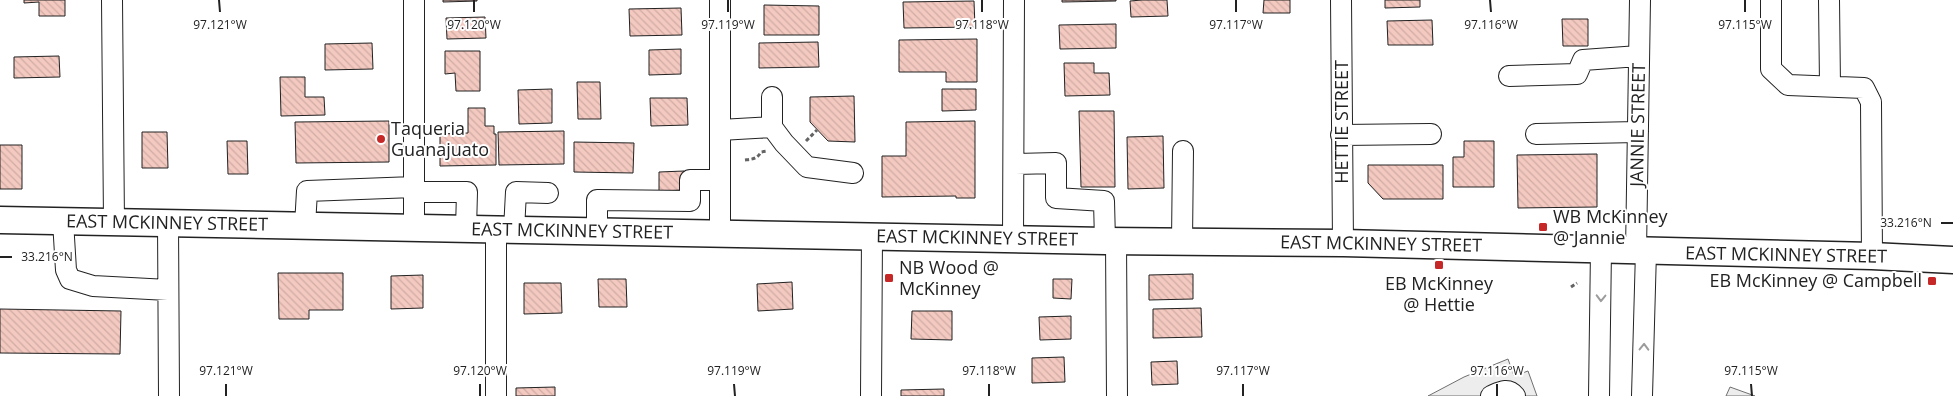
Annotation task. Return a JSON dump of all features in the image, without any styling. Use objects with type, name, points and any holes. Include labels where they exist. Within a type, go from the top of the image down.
[{"type":"main road","name":"EAST MCKINNEY STREET","points":[[0,220],[1110,241],[1343,243],[1872,256],[1953,260]]},
{"type":"street","points":[[112,0],[114,222]]},
{"type":"street","points":[[414,0],[414,228]]},
{"type":"street","points":[[720,0],[720,233]]},
{"type":"street","points":[[1013,238],[1014,0]]},
{"type":"street","name":"HETTIE STREET","points":[[1341,0],[1343,243]]},
{"type":"street","name":"JANNIE STREET","points":[[1640,0],[1638,132],[1642,396]]},
{"type":"street","points":[[1771,0],[1771,69],[1788,85],[1864,88],[1872,102],[1872,256]]},
{"type":"street","points":[[1829,0],[1830,86]]},
{"type":"street","points":[[1509,76],[1577,74],[1583,60],[1639,56]]},
{"type":"street","points":[[772,97],[772,127],[784,143],[807,167],[853,173]]},
{"type":"street","points":[[720,130],[772,127]]},
{"type":"street","points":[[1536,134],[1638,132]]},
{"type":"street","points":[[1341,135],[1431,134]]},
{"type":"street","points":[[1182,241],[1183,151]]},
{"type":"street","points":[[1014,164],[1056,163],[1056,198],[1104,201],[1110,241],[1117,396]]},
{"type":"street","points":[[597,231],[597,200],[690,201],[690,180],[720,180]]},
{"type":"street","points":[[305,226],[307,191],[414,189],[467,192],[466,229]]},
{"type":"street","points":[[496,396],[505,230],[516,192],[548,192]]},
{"type":"street","points":[[678,201],[678,232]]},
{"type":"street","points":[[63,221],[66,270],[70,279],[94,286],[168,290]]},
{"type":"street","points":[[168,222],[169,396]]},
{"type":"street","points":[[871,396],[872,236]]},
{"type":"street","points":[[1599,396],[1601,249]]},
{"type":"street","points":[[1491,396],[1506,390],[1512,392],[1515,396]]},
{"type":"path","points":[[800,146],[818,130]]},
{"type":"path","points":[[744,160],[754,159],[761,152],[771,151]]},
{"type":"path","points":[[1571,287],[1577,283]]},
{"type":"shaded area","points":[[1508,359],[1514,376],[1528,371],[1537,396],[1428,396],[1464,377]]},
{"type":"shaded area","points":[[1730,387],[1755,396],[1726,396]]},
{"type":"building","points":[[24,0],[65,0],[65,16],[39,16],[39,2],[24,3]]},
{"type":"building","points":[[443,0],[477,0],[477,1],[443,2]]},
{"type":"building","points":[[1062,0],[1116,0],[1116,1],[1062,2]]},
{"type":"building","points":[[1167,0],[1168,16],[1131,17],[1130,1]]},
{"type":"building","points":[[1264,0],[1290,0],[1290,13],[1263,13]]},
{"type":"building","points":[[1385,0],[1420,0],[1420,7],[1385,8]]},
{"type":"building","points":[[974,1],[975,27],[904,28],[903,2]]},
{"type":"building","points":[[764,5],[819,6],[819,35],[764,35]]},
{"type":"building","points":[[681,8],[682,35],[630,36],[629,9]]},
{"type":"building","points":[[485,17],[486,38],[447,39],[446,18]]},
{"type":"building","points":[[1562,19],[1588,19],[1588,46],[1563,46]]},
{"type":"building","points":[[1432,20],[1433,45],[1388,45],[1387,21]]},
{"type":"building","points":[[1116,24],[1116,48],[1060,49],[1059,25]]},
{"type":"building","points":[[977,39],[977,82],[946,82],[946,72],[899,72],[899,40]]},
{"type":"building","points":[[818,42],[819,67],[759,68],[759,43]]},
{"type":"building","points":[[372,43],[373,69],[325,70],[325,44]]},
{"type":"building","points":[[681,49],[681,74],[649,75],[649,50]]},
{"type":"building","points":[[445,51],[480,51],[480,91],[456,91],[455,73],[445,74]]},
{"type":"building","points":[[59,56],[60,77],[14,78],[14,57]]},
{"type":"building","points":[[1064,63],[1094,63],[1094,73],[1109,73],[1110,95],[1065,96]]},
{"type":"building","points":[[280,77],[305,77],[305,97],[324,97],[325,115],[281,116]]},
{"type":"building","points":[[577,82],[600,82],[601,119],[578,119]]},
{"type":"building","points":[[552,89],[552,123],[519,124],[518,90]]},
{"type":"building","points":[[942,89],[976,89],[976,110],[942,111]]},
{"type":"building","points":[[854,96],[855,142],[828,141],[810,122],[810,97]]},
{"type":"building","points":[[650,98],[687,98],[688,125],[651,126]]},
{"type":"building","points":[[468,108],[485,108],[485,126],[494,126],[494,134],[496,134],[496,165],[440,166],[440,134],[468,133]]},
{"type":"building","points":[[1079,111],[1114,111],[1115,187],[1081,187]]},
{"type":"building","points":[[389,121],[389,162],[296,163],[295,122]]},
{"type":"building","points":[[975,121],[975,198],[956,198],[956,196],[882,197],[882,156],[906,156],[906,122]]},
{"type":"building","points":[[564,131],[564,164],[499,165],[498,132]]},
{"type":"building","points":[[142,132],[167,132],[168,168],[142,168]]},
{"type":"building","points":[[1163,136],[1164,188],[1128,189],[1127,137]]},
{"type":"building","points":[[227,141],[247,141],[248,174],[228,174]]},
{"type":"building","points":[[1464,141],[1494,141],[1494,187],[1453,187],[1453,157],[1464,157]]},
{"type":"building","points":[[574,142],[634,143],[633,173],[574,172]]},
{"type":"building","points":[[0,145],[22,145],[22,189],[0,189]]},
{"type":"building","points":[[1597,154],[1597,207],[1518,208],[1517,155]]},
{"type":"building","points":[[1368,165],[1443,165],[1443,199],[1383,199],[1368,183]]},
{"type":"building","points":[[684,171],[685,190],[659,191],[659,172]]},
{"type":"building","points":[[278,273],[343,273],[343,310],[309,310],[309,319],[279,319]]},
{"type":"building","points":[[1193,274],[1193,299],[1149,300],[1149,275]]},
{"type":"building","points":[[423,275],[423,308],[391,309],[391,276]]},
{"type":"building","points":[[598,279],[626,279],[627,307],[599,307]]},
{"type":"building","points":[[1053,279],[1072,279],[1071,299],[1053,298]]},
{"type":"building","points":[[792,282],[793,309],[758,311],[757,284]]},
{"type":"building","points":[[524,283],[561,283],[562,313],[524,314]]},
{"type":"building","points":[[1201,308],[1202,337],[1153,338],[1153,309]]},
{"type":"building","points":[[0,309],[121,311],[120,354],[0,353]]},
{"type":"building","points":[[912,311],[952,311],[952,340],[911,339]]},
{"type":"building","points":[[1071,316],[1071,339],[1040,340],[1039,317]]},
{"type":"building","points":[[1064,357],[1065,382],[1032,383],[1032,358]]},
{"type":"building","points":[[1177,361],[1178,384],[1152,385],[1151,362]]},
{"type":"building","points":[[555,387],[555,396],[516,396],[516,388]]},
{"type":"building","points":[[944,389],[944,396],[901,396],[901,390]]},
{"type":"place","name":"Taqueria Guanajuato","points":[[381,139]]},
{"type":"place","name":"WB McKinney @ Jannie","points":[[1543,227]]},
{"type":"place","name":"EB McKinney @ Hettie","points":[[1439,265]]},
{"type":"place","name":"NB Wood @ McKinney","points":[[889,278]]},
{"type":"place","name":"EB McKinney @ Campbell","points":[[1932,281]]}]
